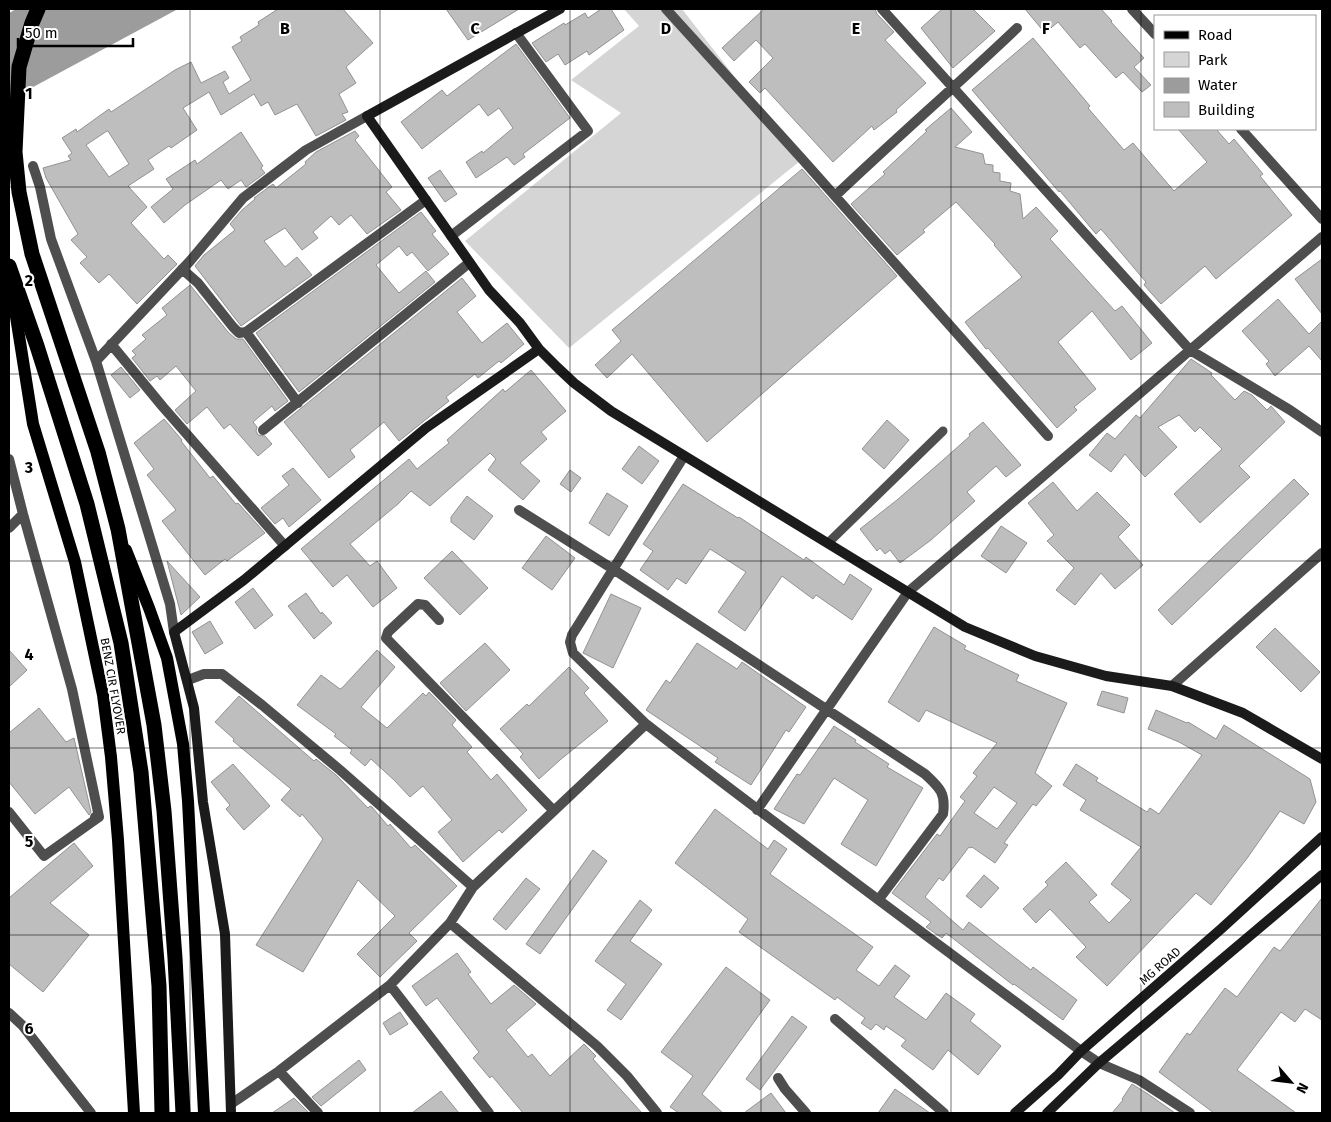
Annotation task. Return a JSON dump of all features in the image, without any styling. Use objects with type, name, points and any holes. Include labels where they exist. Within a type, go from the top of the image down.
[{"type":"highway","points":[[38,9],[32,22],[19,67],[15,152],[19,192],[32,254],[98,452],[118,529],[154,725],[164,811],[175,958],[183,1113]]},
{"type":"highway","points":[[9,266],[37,346],[87,504],[121,644],[142,782],[159,986],[162,1113]]},
{"type":"main road","name":"BENZ CIR FLYOVER","points":[[9,272],[33,424],[76,562],[103,696],[111,757],[118,840],[134,1113]]},
{"type":"main road","points":[[118,529],[167,658],[183,744],[188,801],[204,1113]]},
{"type":"street","points":[[96,360],[182,269],[243,198],[306,150],[560,9]]},
{"type":"street","points":[[666,9],[1048,436]]},
{"type":"street","points":[[882,9],[1190,350],[1290,410],[1322,432]]},
{"type":"street","points":[[1132,9],[1154,33]]},
{"type":"street","points":[[835,196],[1017,28]]},
{"type":"street","points":[[451,236],[588,131],[516,33]]},
{"type":"street","points":[[367,116],[489,290],[520,323],[539,349],[574,383],[611,411],[965,627],[1035,656],[1106,676],[1172,686],[1243,713],[1322,759]]},
{"type":"street","points":[[1242,130],[1322,219]]},
{"type":"street","points":[[33,166],[40,187],[51,239],[96,360],[170,604],[174,632],[194,708],[203,802],[225,934],[231,1109]]},
{"type":"street","points":[[182,269],[198,283],[239,333],[246,332],[426,200]]},
{"type":"street","points":[[757,810],[908,592],[1322,237]]},
{"type":"street","points":[[264,430],[469,263]]},
{"type":"street","points":[[246,332],[298,402]]},
{"type":"street","points":[[111,344],[285,546]]},
{"type":"street","points":[[174,632],[244,580],[426,428],[539,349]]},
{"type":"street","points":[[684,456],[572,635],[570,648],[573,653],[646,724],[757,810],[1081,1051],[1099,1063],[1138,1080],[1190,1113]]},
{"type":"street","points":[[9,459],[72,689],[96,817],[44,856],[9,812]]},
{"type":"street","points":[[519,510],[613,569],[925,774],[938,786],[945,801],[943,814],[879,900]]},
{"type":"street","points":[[9,528],[23,514]]},
{"type":"street","points":[[1172,686],[1322,553]]},
{"type":"street","points":[[439,620],[426,605],[418,604],[388,632],[386,638],[553,810]]},
{"type":"street","points":[[188,680],[204,674],[222,674],[340,770],[473,887]]},
{"type":"street","points":[[231,1109],[390,985],[450,923],[473,887],[646,724]]},
{"type":"street","name":"MG ROAD","points":[[1015,1113],[1058,1075],[1081,1051],[1221,929],[1322,837]]},
{"type":"street","points":[[1047,1113],[1099,1063],[1322,875]]},
{"type":"street","points":[[450,923],[597,1046],[627,1076],[657,1113]]},
{"type":"street","points":[[390,985],[489,1113]]},
{"type":"street","points":[[9,1013],[22,1025],[91,1113]]},
{"type":"street","points":[[835,1019],[944,1113]]},
{"type":"street","points":[[279,1071],[318,1113]]},
{"type":"street","points":[[778,1078],[806,1113]]},
{"type":"lane","points":[[828,543],[943,431]]},
{"type":"green space","points":[[624,9],[682,9],[800,161],[569,348],[465,241],[621,113],[571,80],[639,26]]},
{"type":"water","points":[[16,9],[178,9],[9,100],[9,13]]},
{"type":"building","points":[[278,9],[343,9],[373,43],[346,67],[356,83],[339,94],[348,112],[342,114],[346,120],[316,136],[297,104],[275,115],[268,102],[261,106],[254,94],[221,115],[209,92],[183,108],[197,130],[171,148],[169,146],[148,160],[154,169],[128,186],[147,207],[131,223],[164,259],[168,255],[177,264],[137,304],[109,274],[99,283],[80,263],[87,257],[71,240],[78,234],[46,178],[43,168],[71,160],[68,156],[72,153],[62,138],[76,129],[77,132],[109,109],[111,112],[175,70],[191,62],[201,83],[225,71],[229,78],[223,82],[229,94],[251,80],[232,47],[242,41],[240,37],[259,25],[258,22]],"holes":[[[108,131],[129,164],[109,177],[86,145]]]},
{"type":"building","points":[[446,9],[519,9],[468,40]]},
{"type":"building","points":[[601,9],[611,9],[624,30],[589,55],[587,51],[565,65],[558,54],[546,62],[532,43],[564,23],[565,25],[585,13],[588,18]]},
{"type":"building","points":[[764,9],[875,9],[877,14],[894,32],[885,40],[926,83],[896,110],[897,112],[874,130],[872,126],[833,162],[765,88],[760,93],[749,82],[773,58],[756,40],[734,61],[722,48]]},
{"type":"building","points":[[942,9],[973,9],[995,31],[953,68],[921,28]]},
{"type":"building","points":[[1025,9],[1101,9],[1144,58],[1134,67],[1151,85],[1142,92],[1123,72],[1116,78],[1085,44],[1080,48],[1058,22],[1045,33]]},
{"type":"building","points":[[1033,38],[1124,150],[1133,143],[1174,191],[1207,162],[1179,130],[1217,130],[1229,144],[1234,139],[1263,174],[1260,176],[1292,215],[1216,279],[1205,266],[1161,304],[1144,285],[1146,282],[1101,229],[1096,234],[972,90]]},
{"type":"building","points":[[516,44],[570,118],[523,154],[525,157],[514,165],[507,157],[476,178],[466,162],[482,151],[483,153],[513,128],[499,108],[488,116],[479,104],[422,149],[401,122],[442,90],[447,96]]},
{"type":"building","points":[[951,108],[972,132],[955,147],[983,154],[985,164],[993,165],[993,172],[1000,173],[1000,181],[1011,183],[1010,191],[1020,194],[1023,219],[1036,207],[1058,231],[1050,239],[1115,311],[1122,306],[1152,343],[1131,360],[1092,311],[1058,342],[1096,389],[1074,407],[1077,410],[1057,428],[988,348],[986,349],[965,322],[1022,277],[995,244],[956,202],[923,230],[925,232],[897,255],[851,204],[885,174],[883,172],[927,131],[925,130]]},
{"type":"building","points":[[355,131],[359,136],[355,140],[392,187],[386,192],[401,210],[367,234],[351,215],[339,225],[331,216],[313,232],[318,238],[302,250],[285,228],[264,241],[285,267],[297,257],[312,275],[241,326],[195,266],[204,255],[235,230],[230,224],[254,198],[273,184],[276,188],[306,164],[305,162],[316,152]]},
{"type":"building","points":[[241,132],[263,166],[261,168],[265,173],[246,187],[241,180],[228,189],[221,180],[185,205],[164,223],[151,207],[173,189],[166,179],[195,160],[197,164]]},
{"type":"building","points":[[802,169],[897,276],[707,442],[632,354],[607,378],[595,365],[621,341],[612,330]]},
{"type":"building","points":[[440,170],[457,194],[445,202],[428,178]]},
{"type":"building","points":[[421,212],[436,231],[432,234],[449,254],[428,271],[412,252],[407,256],[399,246],[376,265],[399,293],[426,271],[435,282],[299,392],[256,333]]},
{"type":"building","points":[[1322,259],[1322,314],[1295,279]]},
{"type":"building","points":[[462,278],[476,296],[457,312],[482,343],[507,323],[524,344],[501,363],[499,361],[478,378],[475,374],[446,397],[449,401],[399,441],[384,422],[350,450],[355,457],[329,478],[284,422]]},
{"type":"building","points":[[190,285],[228,332],[236,339],[243,339],[288,401],[275,411],[272,406],[253,422],[257,427],[258,435],[265,436],[272,444],[258,456],[230,424],[224,429],[207,407],[187,424],[175,410],[196,391],[176,366],[160,380],[157,376],[150,381],[132,358],[136,355],[132,351],[146,339],[142,335],[167,315],[162,308]]},
{"type":"building","points":[[1278,299],[1309,334],[1322,321],[1322,361],[1309,346],[1275,376],[1266,364],[1269,361],[1242,331]]},
{"type":"building","points":[[1191,359],[1212,373],[1211,375],[1235,400],[1244,391],[1252,395],[1267,410],[1271,406],[1285,422],[1239,466],[1250,477],[1200,523],[1174,494],[1222,449],[1200,427],[1195,432],[1179,415],[1158,427],[1177,447],[1145,477],[1125,454],[1111,472],[1089,455],[1107,433],[1115,439],[1136,415],[1140,418]]},
{"type":"building","points":[[121,367],[140,390],[130,398],[111,375]]},
{"type":"building","points":[[531,370],[566,411],[541,432],[547,439],[520,463],[540,481],[523,500],[488,470],[496,459],[490,453],[430,506],[411,491],[350,544],[370,566],[377,561],[397,588],[373,607],[347,575],[333,587],[301,549],[409,459],[417,469],[449,443],[447,440],[503,389],[505,392]]},
{"type":"building","points":[[164,419],[210,478],[213,476],[236,504],[238,503],[265,533],[227,561],[225,559],[205,575],[162,521],[176,510],[147,475],[154,469],[134,443]]},
{"type":"building","points":[[887,420],[909,440],[884,469],[862,449]]},
{"type":"building","points":[[983,422],[1021,465],[1006,477],[996,466],[967,492],[975,501],[931,540],[900,563],[890,550],[885,554],[880,548],[877,551],[860,529],[943,460]]},
{"type":"building","points":[[639,446],[659,461],[642,484],[622,469]]},
{"type":"building","points":[[293,468],[321,500],[289,527],[283,518],[275,524],[261,508],[289,485],[282,476]]},
{"type":"building","points":[[570,470],[581,478],[571,492],[560,484]]},
{"type":"building","points":[[1294,479],[1309,494],[1172,625],[1158,610]]},
{"type":"building","points":[[1053,482],[1077,511],[1097,492],[1130,525],[1118,537],[1143,565],[1115,589],[1101,573],[1075,605],[1056,590],[1074,568],[1047,541],[1054,535],[1028,503]]},
{"type":"building","points":[[683,484],[739,517],[804,560],[806,557],[844,585],[850,574],[872,589],[852,620],[816,595],[813,599],[782,576],[745,631],[718,612],[746,572],[710,549],[686,584],[677,578],[668,590],[640,570],[653,551],[643,544]]},
{"type":"building","points":[[607,493],[628,506],[609,536],[589,523]]},
{"type":"building","points":[[467,496],[493,516],[474,540],[451,522],[451,517]]},
{"type":"building","points":[[1001,526],[1027,543],[1006,573],[981,556]]},
{"type":"building","points":[[546,536],[575,558],[552,590],[522,568]]},
{"type":"building","points":[[452,551],[488,588],[460,615],[424,578]]},
{"type":"building","points":[[167,561],[200,597],[181,615]]},
{"type":"building","points":[[253,588],[273,615],[255,629],[235,602]]},
{"type":"building","points":[[306,593],[321,614],[322,612],[332,623],[314,639],[288,606]]},
{"type":"building","points":[[611,594],[641,608],[613,668],[583,653]]},
{"type":"building","points":[[210,621],[223,643],[205,654],[192,632]]},
{"type":"building","points":[[934,627],[966,646],[964,649],[1019,675],[1016,681],[1067,703],[1035,773],[1052,786],[1036,806],[1033,804],[1004,843],[1008,845],[995,863],[972,847],[969,847],[943,881],[939,878],[925,897],[963,930],[969,922],[1031,970],[1033,967],[1077,1000],[1063,1020],[1013,985],[946,933],[942,938],[926,927],[931,922],[892,893],[937,834],[940,836],[965,801],[960,797],[977,776],[973,773],[997,743],[926,710],[919,722],[888,702]],"holes":[[[994,787],[1017,803],[997,829],[974,813]]]},
{"type":"building","points":[[1275,628],[1320,672],[1301,692],[1256,647]]},
{"type":"building","points":[[485,643],[510,670],[466,711],[440,683]]},
{"type":"building","points":[[697,643],[737,669],[742,662],[806,707],[789,732],[786,730],[751,785],[715,762],[718,758],[646,710],[666,680],[670,683]]},
{"type":"building","points":[[9,650],[27,670],[9,687]]},
{"type":"building","points":[[377,650],[395,667],[361,707],[387,728],[423,693],[426,696],[429,692],[456,720],[452,725],[472,747],[467,752],[491,780],[497,774],[527,810],[502,833],[499,830],[463,862],[438,832],[452,820],[423,786],[410,797],[371,759],[365,766],[350,753],[352,750],[334,736],[336,734],[297,705],[321,675],[340,689],[342,688]]},
{"type":"building","points":[[569,667],[589,688],[584,693],[608,721],[539,779],[520,757],[523,754],[500,729],[527,704],[529,706]]},
{"type":"building","points":[[1102,691],[1128,698],[1124,713],[1097,705]]},
{"type":"building","points":[[239,696],[314,761],[316,759],[336,775],[368,808],[372,807],[388,826],[390,824],[411,848],[415,845],[457,886],[409,933],[417,941],[380,977],[357,954],[395,916],[358,880],[303,972],[256,945],[323,839],[302,814],[300,817],[281,800],[291,789],[233,741],[234,739],[215,722]]},
{"type":"building","points":[[39,708],[66,742],[74,738],[91,812],[89,815],[69,787],[35,814],[9,782],[9,733]]},
{"type":"building","points":[[1156,710],[1188,722],[1216,739],[1224,725],[1310,779],[1316,802],[1304,824],[1280,811],[1211,905],[1196,893],[1107,986],[1076,957],[1086,947],[1050,909],[1036,923],[1023,909],[1048,885],[1045,882],[1066,862],[1097,895],[1089,902],[1109,923],[1131,900],[1111,884],[1141,847],[1080,810],[1086,800],[1063,785],[1076,764],[1098,778],[1096,781],[1147,812],[1150,808],[1159,814],[1202,755],[1179,742],[1148,729]]},
{"type":"building","points":[[834,726],[889,764],[887,767],[923,788],[876,866],[841,844],[868,800],[834,778],[804,824],[774,809],[797,774],[800,775]]},
{"type":"building","points":[[233,764],[270,806],[244,830],[226,809],[230,805],[211,782]]},
{"type":"building","points":[[715,809],[768,849],[774,840],[787,849],[770,874],[873,947],[856,970],[879,986],[895,965],[910,976],[894,997],[926,1020],[946,993],[975,1014],[970,1021],[1001,1046],[978,1075],[948,1050],[933,1070],[901,1046],[906,1040],[886,1026],[884,1030],[876,1024],[871,1030],[861,1023],[865,1018],[837,997],[835,1000],[739,932],[748,919],[675,863]]},
{"type":"building","points":[[74,843],[93,866],[50,903],[89,935],[43,992],[9,964],[9,898]]},
{"type":"building","points":[[593,850],[607,861],[540,954],[526,944]]},
{"type":"building","points":[[984,875],[999,888],[981,908],[966,896]]},
{"type":"building","points":[[526,878],[540,889],[506,930],[493,919]]},
{"type":"building","points":[[1322,898],[1322,1020],[1305,1009],[1295,1022],[1281,1012],[1237,1070],[1296,1113],[1214,1113],[1159,1072],[1187,1033],[1190,1035],[1225,988],[1237,997],[1274,947],[1280,951]]},
{"type":"building","points":[[640,900],[652,910],[630,941],[662,964],[621,1020],[607,1010],[626,984],[595,961]]},
{"type":"building","points":[[457,953],[471,972],[468,974],[491,1004],[514,985],[536,1004],[506,1030],[528,1057],[532,1054],[550,1076],[584,1044],[596,1056],[593,1059],[642,1113],[523,1113],[492,1076],[490,1078],[473,1058],[479,1052],[437,998],[426,1006],[412,986]]},
{"type":"building","points":[[726,967],[770,1000],[702,1094],[723,1113],[679,1113],[670,1107],[693,1076],[661,1052]]},
{"type":"building","points":[[400,1012],[408,1024],[390,1035],[383,1023]]},
{"type":"building","points":[[792,1016],[807,1027],[760,1090],[746,1079]]},
{"type":"building","points":[[359,1060],[366,1070],[321,1106],[312,1097]]},
{"type":"building","points":[[1132,1084],[1175,1113],[1112,1113],[1123,1100]]},
{"type":"building","points":[[895,1089],[930,1113],[878,1113]]},
{"type":"building","points":[[441,1091],[459,1113],[412,1113]]},
{"type":"building","points":[[771,1093],[786,1113],[744,1113]]},
{"type":"building","points":[[294,1098],[309,1113],[272,1113]]}]
